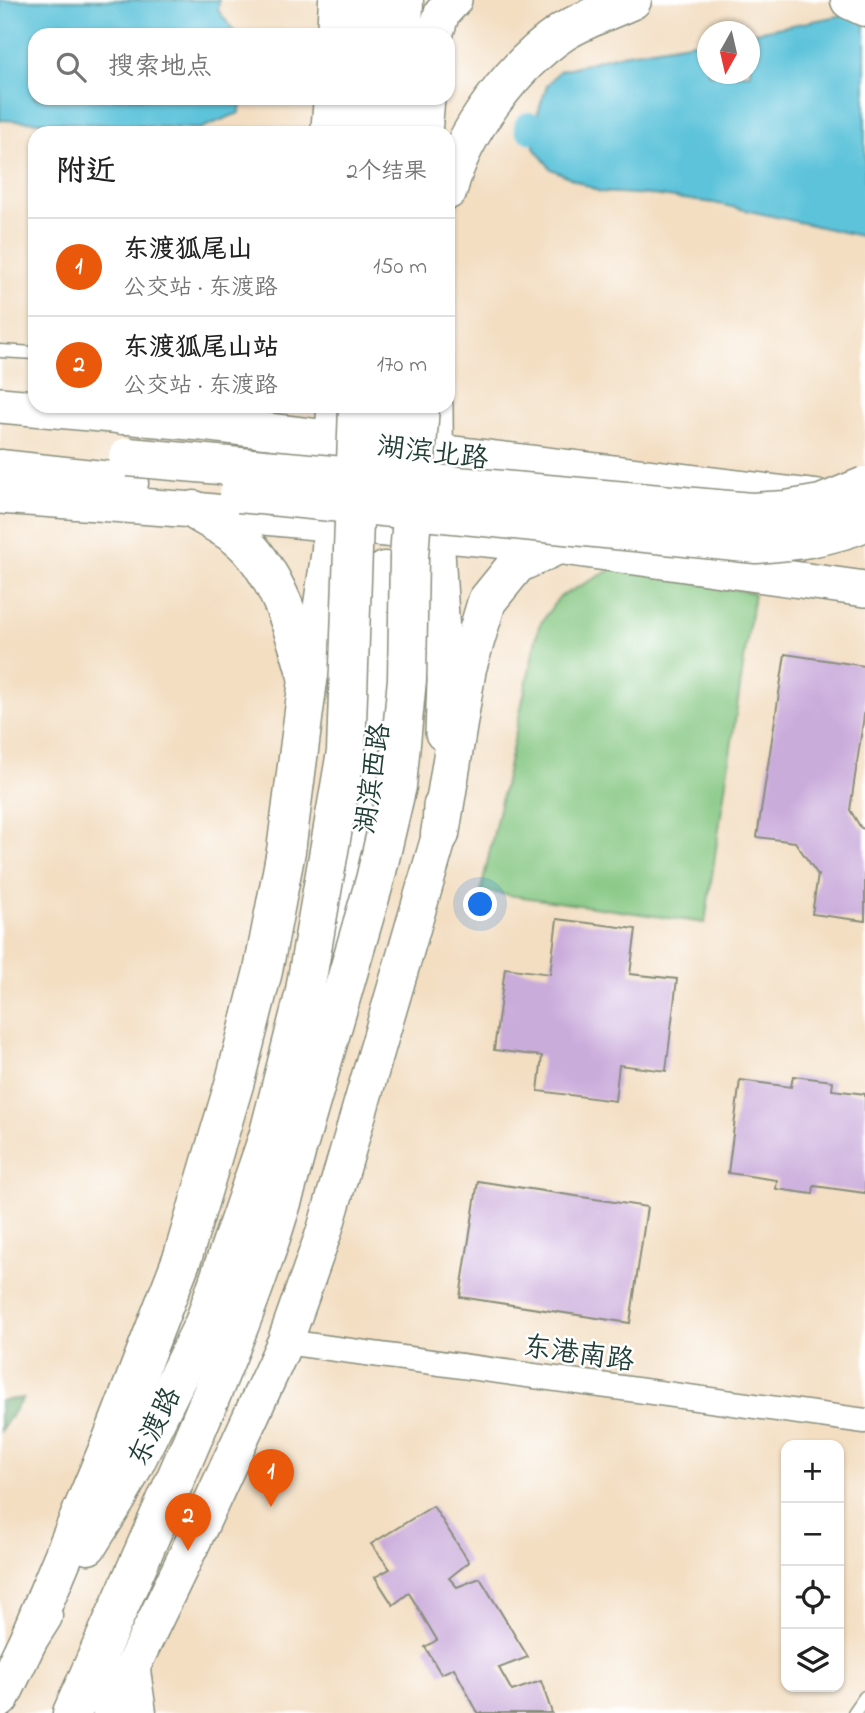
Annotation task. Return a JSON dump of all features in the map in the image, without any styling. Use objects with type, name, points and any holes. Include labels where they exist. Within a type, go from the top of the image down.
[{"type":"main road","points":[[336,28],[338,0]]},
{"type":"main road","points":[[371,28],[373,0]]},
{"type":"main road","points":[[402,28],[404,0]]},
{"type":"main road","points":[[433,28],[434,0]]},
{"type":"main road","points":[[436,28],[442,13],[454,0]]},
{"type":"main road","points":[[455,170],[472,135],[499,93],[533,54],[565,31],[632,0]]},
{"type":"main road","points":[[850,0],[865,7]]},
{"type":"main road","points":[[330,126],[332,105]]},
{"type":"main road","points":[[367,126],[368,105]]},
{"type":"main road","points":[[397,126],[399,105]]},
{"type":"main road","points":[[425,126],[426,105]]},
{"type":"main road","name":"湖滨北路","points":[[0,405],[28,406]]},
{"type":"main road","name":"湖滨北路","points":[[109,413],[335,422],[437,452],[865,504]]},
{"type":"main road","points":[[123,415],[144,413]]},
{"type":"main road","name":"湖滨西路","points":[[284,1140],[304,996],[346,752],[358,413]]},
{"type":"main road","name":"湖滨西路","points":[[284,1140],[380,757],[389,413]]},
{"type":"main road","points":[[284,1140],[375,880],[397,786],[407,679],[409,557],[419,413]]},
{"type":"main road","points":[[435,413],[436,534],[445,682],[440,834]]},
{"type":"main road","points":[[29,1638],[113,1437],[183,1256],[235,1081],[263,971],[286,851],[308,680],[331,550],[335,422]]},
{"type":"main road","points":[[0,448],[751,512],[786,510],[821,503],[865,486]]},
{"type":"main road","points":[[0,469],[756,544],[800,541],[847,530],[865,522]]},
{"type":"main road","points":[[680,563],[706,559],[721,547],[727,532],[728,517],[704,483]]},
{"type":"main road","points":[[0,496],[194,510],[556,546],[865,589]]},
{"type":"main road","points":[[194,510],[237,537],[269,577],[293,624],[308,680]]},
{"type":"main road","points":[[110,1713],[285,1342],[324,1232],[440,834],[467,668],[487,601],[517,565],[556,546]]},
{"type":"main road","name":"东渡路","points":[[72,1713],[201,1421],[257,1283],[284,1140]]},
{"type":"main road","name":"东渡路","points":[[0,1698],[29,1638],[118,1497],[204,1323],[284,1140]]},
{"type":"main road","points":[[92,1713],[201,1421]]},
{"type":"main road","points":[[131,1671],[137,1713]]},
{"type":"street","name":"东港南路","points":[[285,1342],[865,1421]]},
{"type":"lane","points":[[0,351],[28,353]]},
{"type":"lane","points":[[854,1713],[865,1697]]},
{"type":"green space","points":[[616,567],[754,593],[705,923],[481,891],[539,626],[559,597]]},
{"type":"green space","points":[[23,1398],[0,1432],[0,1401]]},
{"type":"water","points":[[0,0],[219,0],[218,10],[232,28],[28,28],[28,105],[241,105],[239,113],[206,126],[133,126],[0,120]]},
{"type":"water","points":[[865,11],[865,237],[714,203],[600,192],[551,169],[534,148],[533,129],[542,100],[547,86],[559,71],[622,54],[697,42],[697,84],[760,84],[760,31]]},
{"type":"building","points":[[785,654],[865,666],[865,709],[850,810],[861,828],[865,829],[865,921],[812,914],[818,875],[795,842],[757,837]]},
{"type":"building","points":[[557,919],[636,929],[630,974],[677,979],[666,1071],[619,1065],[615,1101],[538,1091],[542,1056],[494,1050],[505,968],[550,974]]},
{"type":"building","points":[[793,1076],[833,1081],[832,1090],[865,1094],[865,1193],[814,1186],[813,1194],[776,1189],[777,1180],[728,1173],[740,1080],[791,1087]]},
{"type":"building","points":[[478,1181],[647,1207],[630,1323],[460,1297]]},
{"type":"building","points":[[433,1506],[469,1562],[449,1578],[457,1587],[480,1578],[528,1657],[499,1668],[512,1691],[541,1681],[552,1713],[478,1713],[454,1668],[441,1674],[425,1647],[437,1640],[409,1593],[393,1605],[375,1577],[390,1569],[371,1544]]},
{"type":"waterway","points":[[529,127],[533,129]]},
{"type":"place","name":"东渡狐尾山","points":[[271,1507]]},
{"type":"place","name":"东渡狐尾山站","points":[[188,1551]]}]
